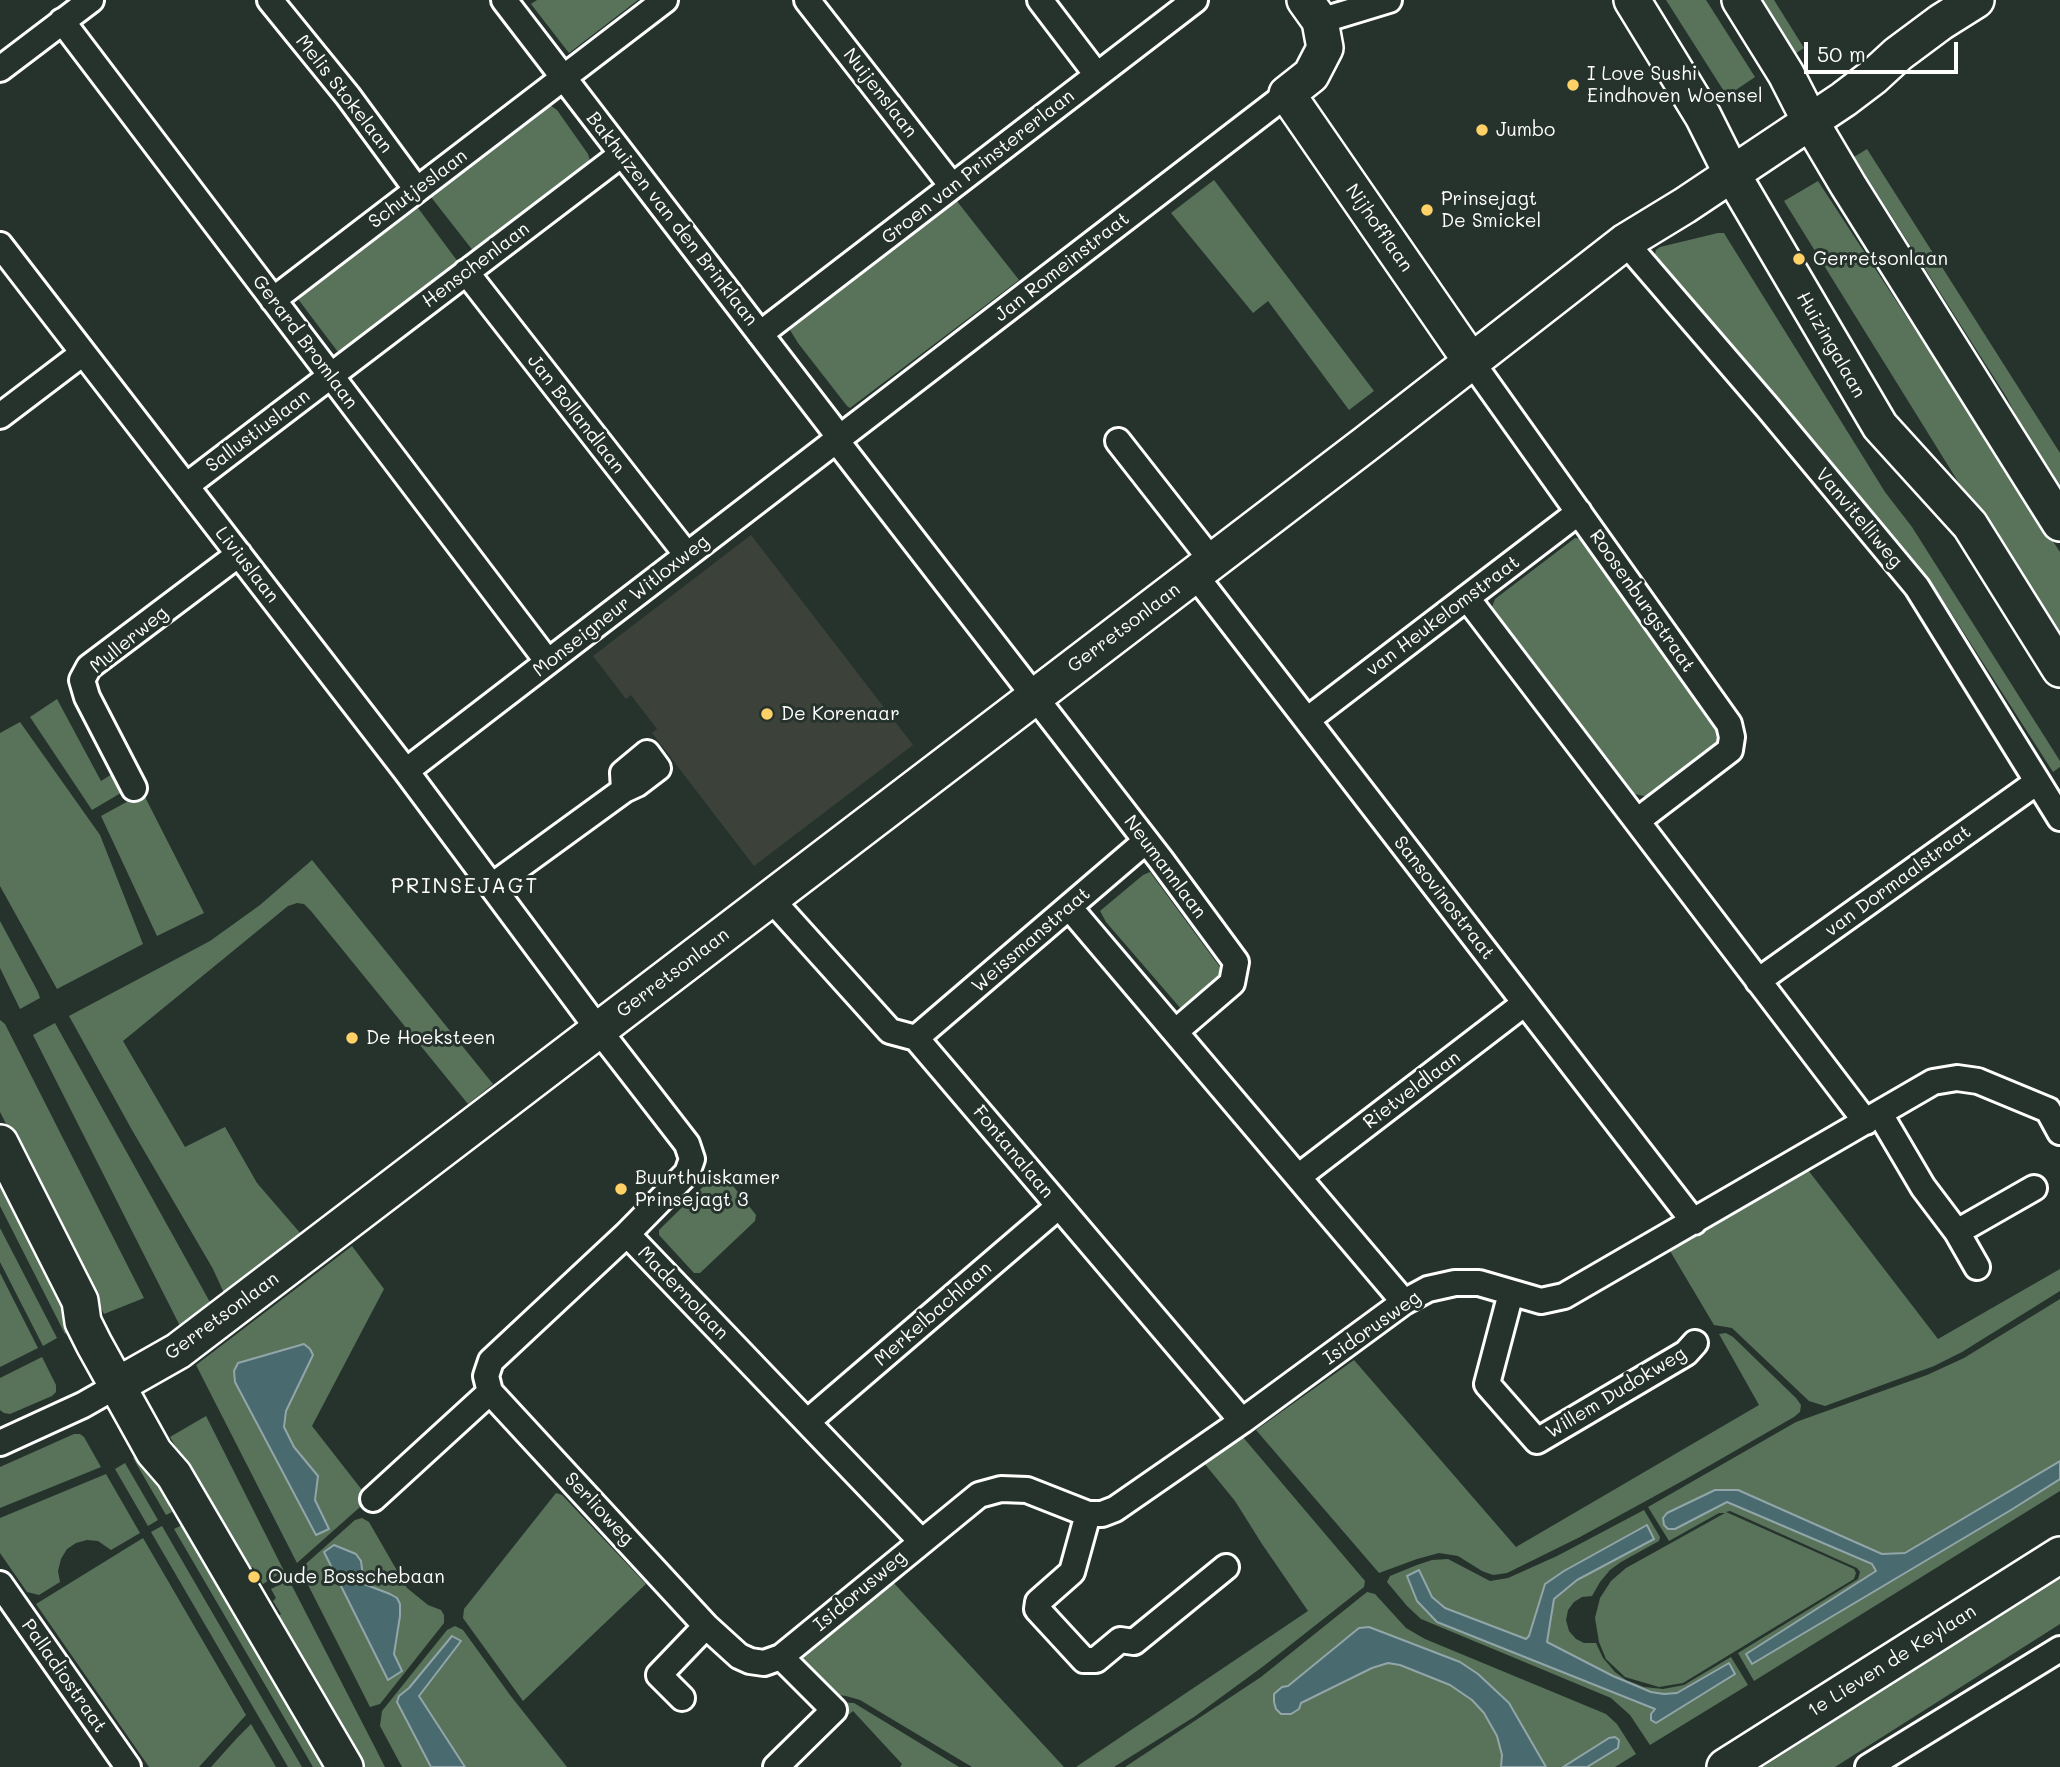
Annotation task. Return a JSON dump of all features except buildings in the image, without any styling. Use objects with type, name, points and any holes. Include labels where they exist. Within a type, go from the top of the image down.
[{"type":"street","points":[[0,69],[91,0]]},
{"type":"street","name":"Melis Stokelaan","points":[[270,0],[348,96],[417,190]]},
{"type":"street","name":"Schutjeslaan","points":[[273,300],[665,0]]},
{"type":"street","name":"Nuijenslaan","points":[[807,0],[952,186]]},
{"type":"street","points":[[1040,0],[1097,75]]},
{"type":"street","name":"Groen van Prinstererlaan","points":[[760,334],[1195,0]]},
{"type":"street","points":[[1287,94],[1311,75],[1325,48],[1312,10],[1389,0]]},
{"type":"street","name":"Huizingalaan","points":[[1632,0],[1698,107],[1727,165],[1880,426],[1970,525],[2060,669]]},
{"type":"street","points":[[1740,0],[1786,74],[1855,196],[2060,523]]},
{"type":"street","name":"Gerretsonlaan","points":[[124,1382],[178,1351],[1203,568],[1625,242],[1686,182],[1727,165],[1806,113],[1873,77],[1898,54],[1976,0]]},
{"type":"street","name":"Bakhuizen van den Brinklaan","points":[[506,1],[1034,697]]},
{"type":"street","name":"Gerard Bromlaan","points":[[62,21],[548,662]]},
{"type":"street","name":"Nijhofflaan","points":[[1287,94],[1471,361]]},
{"type":"street","name":"Jan Romeinstraat","points":[[838,439],[1287,94]]},
{"type":"street","name":"Henschenlaan","points":[[331,376],[622,154]]},
{"type":"street","name":"Vanvitelliweg","points":[[1625,242],[1917,587],[2060,818]]},
{"type":"street","name":"Liviuslaan","points":[[0,245],[406,771],[598,1029]]},
{"type":"street","name":"Jan Bollandlaan","points":[[466,272],[687,555]]},
{"type":"street","points":[[0,416],[83,353]]},
{"type":"street","name":"Roosenburgstraat","points":[[1471,361],[1729,724],[1732,737],[1730,750],[1637,821]]},
{"type":"street","name":"Sallustiuslaan","points":[[186,486],[331,376]]},
{"type":"street","name":"Monseigneur Witloxweg","points":[[406,771],[838,439]]},
{"type":"street","points":[[1118,441],[1203,568]]},
{"type":"street","name":"van Heukelomstraat","points":[[1307,720],[1579,512]]},
{"type":"street","name":"Mullerweg","points":[[134,788],[87,696],[82,680],[89,667],[239,554]]},
{"type":"street","name":"Sansovinostraat","points":[[1203,568],[1307,720],[1694,1222]]},
{"type":"street","points":[[1467,598],[1758,981],[1873,1118],[1958,1232],[1977,1267]]},
{"type":"street","name":"Neumannlaan","points":[[1034,697],[1236,962],[1232,983],[1175,1032]]},
{"type":"street","name":"van Dormaalstraat","points":[[1758,981],[2037,782]]},
{"type":"street","points":[[492,886],[624,790]]},
{"type":"street","name":"Weissmanstraat","points":[[916,1038],[1146,841]]},
{"type":"street","name":"Fontanalaan","points":[[771,899],[890,1031],[916,1038],[1242,1421]]},
{"type":"street","points":[[1069,907],[1405,1302]]},
{"type":"street","name":"Rietveldlaan","points":[[1298,1177],[1525,1003]]},
{"type":"street","name":"Madernolaan","points":[[598,1029],[687,1144],[692,1159],[687,1173],[627,1234],[921,1541]]},
{"type":"street","name":"Isidorusweg","points":[[781,1657],[979,1495],[1001,1489],[1027,1490],[1088,1514],[1102,1514],[1115,1509],[1242,1421],[1405,1302],[1428,1289],[1455,1283],[1479,1283],[1541,1301],[1564,1296],[1933,1082],[1957,1078],[1978,1081],[2054,1106]]},
{"type":"street","points":[[2054,1106],[2060,1132]]},
{"type":"street","points":[[0,1143],[80,1301],[95,1316],[124,1382],[167,1444],[174,1475],[345,1767]]},
{"type":"street","points":[[1958,1232],[2034,1188]]},
{"type":"street","name":"Merkelbachlaan","points":[[807,1422],[1059,1206]]},
{"type":"street","points":[[373,1499],[490,1392],[486,1376],[491,1361],[627,1234]]},
{"type":"street","name":"Willem Dudokweg","points":[[1511,1293],[1487,1384],[1537,1441],[1686,1353],[1695,1343]]},
{"type":"street","points":[[0,1443],[83,1405],[124,1382]]},
{"type":"street","name":"Serlioweg","points":[[490,1392],[706,1626],[739,1656],[750,1661],[764,1662],[781,1657]]},
{"type":"street","points":[[1088,1514],[1072,1572],[1038,1602],[1037,1609],[1084,1660],[1096,1660],[1120,1640],[1134,1642],[1226,1567]]},
{"type":"street","name":"1e Lieven de Keylaan","points":[[1725,1767],[2060,1555]]},
{"type":"street","name":"Palladiostraat","points":[[0,1584],[128,1767]]},
{"type":"street","points":[[682,1698],[659,1675],[706,1626]]},
{"type":"street","points":[[1868,1767],[2060,1648]]},
{"type":"street","points":[[776,1767],[834,1710],[781,1657]]},
{"type":"shaded area","name":"De Korenaar","points":[[751,535],[913,745],[754,866],[652,733],[657,729],[631,695],[626,699],[593,656]]},
{"type":"green space","points":[[537,0],[638,0],[569,53],[531,4]]},
{"type":"green space","points":[[1666,0],[1706,0],[1755,77],[1727,96]]},
{"type":"green space","points":[[1756,0],[1774,0],[1804,48],[1793,55]]},
{"type":"green space","points":[[550,105],[557,110],[588,154],[590,161],[587,169],[474,252],[431,197],[541,106]]},
{"type":"green space","points":[[1867,149],[2060,453],[2060,502],[2007,398],[1854,157]]},
{"type":"green space","points":[[1214,180],[1374,391],[1349,410],[1268,301],[1253,313],[1171,213]]},
{"type":"green space","points":[[1818,181],[2060,552],[2060,646],[1784,201]]},
{"type":"green space","points":[[956,200],[1019,280],[850,408],[790,330]]},
{"type":"green space","points":[[418,208],[461,266],[341,356],[298,299]]},
{"type":"green space","points":[[1724,233],[1885,492],[1912,527],[2060,761],[2060,767],[2053,772],[1939,594],[1654,257],[1660,247]]},
{"type":"green space","points":[[1575,538],[1585,539],[1719,733],[1718,743],[1648,797],[1635,794],[1492,607],[1495,599]]},
{"type":"green space","points":[[57,699],[101,781],[117,771],[126,790],[92,810],[30,717]]},
{"type":"green space","points":[[20,722],[100,835],[143,944],[57,989],[0,886],[0,733]]},
{"type":"green space","points":[[143,793],[204,913],[157,936],[101,816]]},
{"type":"green space","points":[[312,860],[493,1084],[468,1104],[311,911],[304,904],[288,906],[123,1041],[185,1147],[225,1127],[257,1183],[301,1234],[224,1293],[213,1269],[69,1016],[210,941],[260,905]]},
{"type":"green space","points":[[1150,872],[1225,974],[1182,1010],[1106,922],[1100,911]]},
{"type":"green space","points":[[0,921],[40,998],[20,1009],[0,968]]},
{"type":"green space","points":[[0,1020],[5,1024],[144,1298],[104,1314],[0,1112]]},
{"type":"green space","points":[[55,1023],[211,1304],[181,1328],[33,1035]]},
{"type":"green space","points":[[1808,1170],[1938,1339],[2060,1269],[2060,1291],[1962,1352],[1934,1366],[1825,1406],[1809,1401],[1732,1328],[1714,1325],[1670,1251]]},
{"type":"green space","points":[[0,1172],[79,1327],[65,1334],[0,1206]]},
{"type":"green space","points":[[722,1172],[756,1215],[755,1221],[700,1273],[694,1273],[659,1235],[659,1230],[716,1174]]},
{"type":"green space","points":[[0,1228],[57,1338],[43,1346],[0,1262]]},
{"type":"green space","points":[[352,1246],[384,1289],[312,1426],[369,1499],[297,1563],[196,1365]],"holes":[[[304,1344],[313,1355],[286,1411],[284,1427],[294,1447],[318,1476],[315,1500],[329,1529],[316,1535],[235,1382],[234,1371],[238,1363]]]},
{"type":"green space","points":[[0,1273],[38,1348],[0,1367]]},
{"type":"green space","points":[[2060,1299],[2060,1461],[1905,1553],[1882,1554],[1738,1490],[1675,1529],[1727,1502],[1872,1565],[1877,1572],[1746,1654],[2011,1510],[2060,1479],[2060,1491],[1754,1681],[1738,1653],[1858,1579],[1860,1572],[1857,1568],[1730,1511],[1726,1512],[1854,1569],[1854,1579],[1683,1683],[1659,1687],[1625,1677],[1606,1659],[1599,1642],[1595,1618],[1600,1598],[1611,1581],[1626,1568],[1725,1513],[1719,1513],[1669,1541],[1648,1507],[1796,1422],[1927,1375],[1964,1358]]},
{"type":"green space","points":[[1726,1333],[1796,1398],[1801,1405],[1800,1412],[1686,1479],[1507,1573],[1493,1575],[1458,1556],[1439,1553],[1379,1573],[1256,1430],[1354,1360],[1516,1547],[1759,1405],[1719,1334]]},
{"type":"green space","points":[[42,1357],[56,1385],[56,1392],[10,1414],[4,1413],[0,1410],[0,1378]]},
{"type":"green space","points":[[206,1416],[284,1571],[263,1584],[253,1567],[247,1569],[170,1437]]},
{"type":"green space","points":[[74,1434],[84,1437],[101,1467],[0,1508],[0,1467]]},
{"type":"green space","points":[[1242,1436],[1365,1581],[1364,1587],[1194,1717],[1114,1767],[1076,1767],[1308,1611],[1235,1501],[1204,1463]]},
{"type":"green space","points":[[146,1450],[172,1505],[169,1507],[172,1512],[166,1515],[133,1458]]},
{"type":"green space","points":[[125,1463],[158,1520],[148,1526],[115,1469]]},
{"type":"green space","points":[[106,1474],[140,1533],[111,1550],[98,1541],[76,1543],[67,1549],[61,1559],[58,1571],[60,1582],[39,1595],[27,1592],[0,1553],[0,1518]]},
{"type":"green space","points":[[556,1493],[562,1495],[646,1584],[523,1701],[463,1618],[464,1609]]},
{"type":"green space","points":[[1644,1510],[1660,1537],[1659,1541],[1610,1570],[1592,1596],[1582,1597],[1574,1602],[1568,1610],[1566,1620],[1569,1631],[1584,1643],[1596,1643],[1603,1658],[1615,1672],[1644,1687],[1663,1689],[1684,1685],[1731,1657],[1748,1685],[1650,1745],[1630,1715],[1611,1698],[1421,1619],[1387,1582],[1390,1576],[1432,1560],[1448,1559],[1490,1581],[1508,1578],[1557,1556]],"holes":[[[1647,1525],[1654,1539],[1577,1580],[1554,1599],[1547,1642],[1613,1676],[1651,1692],[1664,1694],[1677,1693],[1729,1663],[1734,1674],[1656,1723],[1656,1710],[1437,1622],[1419,1571],[1432,1597],[1445,1608],[1526,1639],[1529,1637],[1545,1584]]]},
{"type":"green space","points":[[362,1518],[369,1522],[407,1588],[428,1605],[441,1610],[444,1615],[444,1623],[380,1704],[370,1707],[300,1569],[355,1520]],"holes":[[[325,1552],[361,1561],[364,1584],[390,1594],[400,1616],[389,1680]]]},
{"type":"green space","points":[[182,1525],[331,1767],[313,1767],[174,1529]]},
{"type":"green space","points":[[162,1526],[302,1767],[288,1767],[151,1532]]},
{"type":"green space","points":[[143,1538],[246,1715],[199,1767],[149,1767],[36,1604]]},
{"type":"green space","points":[[2060,1574],[2060,1624],[1835,1767],[1763,1767]]},
{"type":"green space","points":[[289,1580],[385,1767],[362,1767],[275,1618],[281,1614],[273,1601],[276,1598],[271,1589]]},
{"type":"green space","points":[[892,1581],[1064,1767],[972,1767],[860,1700],[825,1693],[794,1658]]},
{"type":"green space","points":[[1367,1592],[1375,1594],[1406,1628],[1425,1639],[1606,1714],[1617,1724],[1636,1754],[1615,1767],[1587,1767],[1618,1748],[1615,1737],[1609,1738],[1563,1767],[1546,1767],[1509,1703],[1478,1674],[1460,1662],[1369,1627],[1359,1628],[1288,1686],[1282,1687],[1274,1694],[1274,1702],[1300,1703],[1372,1668],[1388,1663],[1400,1665],[1450,1685],[1472,1700],[1484,1713],[1497,1736],[1502,1755],[1501,1767],[1125,1767],[1261,1677]]},
{"type":"green space","points":[[455,1626],[463,1630],[567,1767],[465,1767],[419,1696],[460,1642],[452,1636],[409,1688],[399,1696],[397,1702],[431,1767],[402,1767],[380,1726],[382,1711],[447,1630]]},
{"type":"green space","points":[[834,1702],[854,1703],[959,1767],[900,1767],[902,1764],[853,1711],[847,1716]]},
{"type":"green space","points":[[251,1724],[276,1767],[211,1767],[237,1738]]},
{"type":"water","points":[[304,1344],[313,1355],[286,1411],[284,1427],[294,1447],[318,1476],[315,1500],[329,1529],[316,1535],[235,1382],[234,1371],[238,1363]]},
{"type":"water","points":[[2060,1461],[2060,1479],[1752,1664],[1746,1654],[1876,1571],[1872,1564],[1727,1502],[1675,1529],[1668,1529],[1664,1525],[1663,1518],[1667,1513],[1715,1490],[1738,1490],[1882,1554],[1905,1553]]},
{"type":"water","points":[[1647,1525],[1654,1539],[1577,1580],[1554,1599],[1547,1642],[1613,1676],[1651,1692],[1664,1694],[1677,1693],[1729,1663],[1735,1674],[1656,1723],[1651,1720],[1655,1709],[1437,1622],[1417,1601],[1407,1576],[1419,1570],[1432,1597],[1445,1608],[1526,1639],[1545,1584]]},
{"type":"water","points":[[334,1545],[356,1554],[361,1561],[364,1584],[390,1594],[397,1598],[400,1604],[394,1654],[402,1671],[388,1680],[324,1552]]},
{"type":"water","points":[[1369,1627],[1460,1662],[1478,1674],[1509,1703],[1546,1767],[1501,1767],[1502,1755],[1497,1736],[1484,1713],[1472,1700],[1450,1685],[1400,1665],[1388,1663],[1372,1668],[1301,1703],[1299,1709],[1291,1714],[1281,1714],[1276,1709],[1274,1694],[1282,1687],[1288,1686],[1359,1628]]},
{"type":"water","points":[[452,1636],[461,1641],[419,1696],[465,1767],[431,1767],[397,1702],[399,1696],[409,1688]]},
{"type":"water","points":[[1615,1737],[1619,1740],[1618,1748],[1587,1767],[1563,1767],[1609,1738]]},
{"type":"place","name":"I Love Sushi Eindhoven Woensel","points":[[1573,85]]},
{"type":"place","name":"Jumbo","points":[[1482,130]]},
{"type":"place","name":"Prinsejagt De Smickel","points":[[1427,210]]},
{"type":"place","name":"Gerretsonlaan","points":[[1799,259]]},
{"type":"place","name":"De Korenaar","points":[[767,714]]},
{"type":"place","name":"De Hoeksteen","points":[[352,1038]]},
{"type":"place","name":"Buurthuiskamer Prinsejagt 3","points":[[621,1189]]},
{"type":"place","name":"Oude Bosschebaan","points":[[254,1577]]},
{"type":"district","name":"PRINSEJAGT","points":[[465,887]]}]
